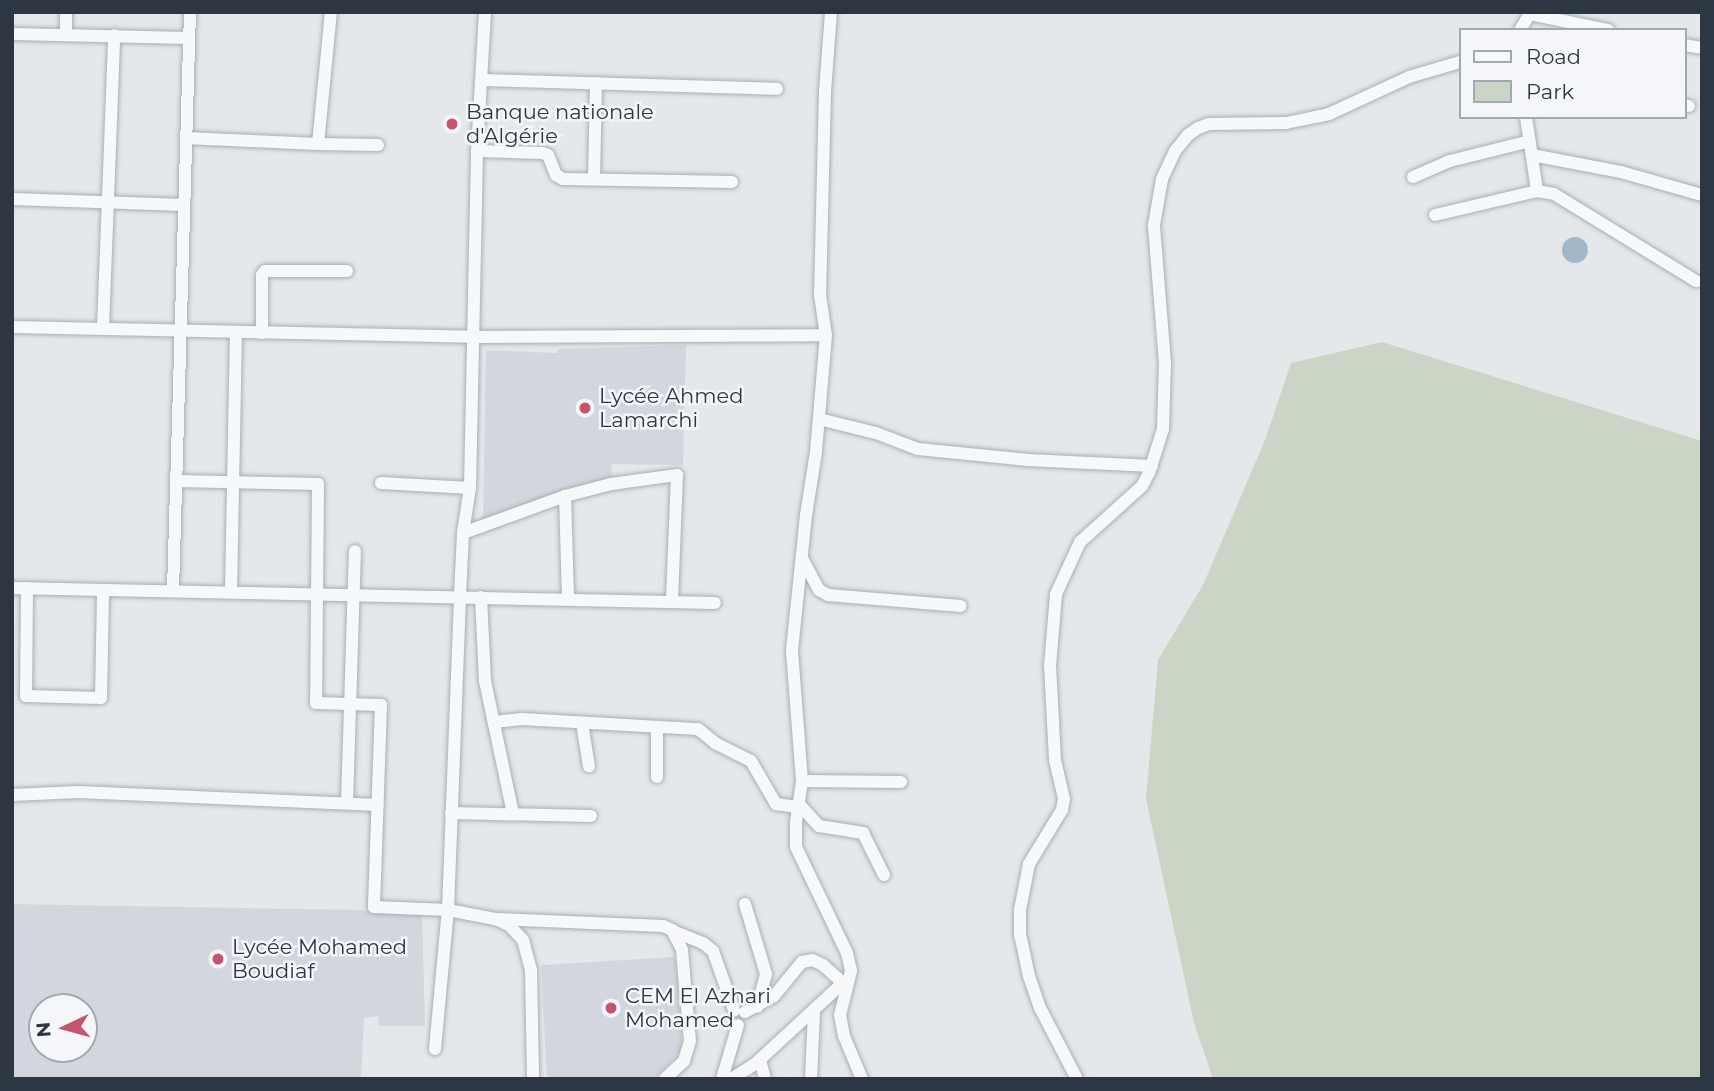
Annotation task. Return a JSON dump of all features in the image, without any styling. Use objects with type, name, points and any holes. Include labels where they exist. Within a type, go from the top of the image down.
[{"type":"street","points":[[66,12],[66,35]]},
{"type":"street","points":[[173,591],[190,12]]},
{"type":"street","points":[[318,144],[331,12]]},
{"type":"street","points":[[435,1049],[448,910],[463,534],[470,488],[477,151],[485,12]]},
{"type":"street","points":[[831,12],[825,92],[820,295],[825,335],[819,419],[792,651],[802,781],[796,847],[838,930],[851,971],[840,1015],[844,1036],[862,1079]]},
{"type":"street","points":[[1530,13],[1599,28]]},
{"type":"street","points":[[12,34],[188,38]]},
{"type":"street","points":[[103,328],[114,35]]},
{"type":"street","points":[[1077,1079],[1040,1008],[1020,934],[1022,886],[1029,864],[1062,810],[1064,799],[1055,760],[1050,666],[1056,594],[1080,542],[1133,495],[1152,466],[1166,405],[1154,225],[1156,200],[1175,152],[1188,135],[1209,124],[1265,125],[1329,114],[1409,77],[1458,63]]},
{"type":"street","points":[[481,80],[777,89]]},
{"type":"street","points":[[594,179],[596,83]]},
{"type":"street","points":[[1526,119],[1537,191]]},
{"type":"street","points":[[186,138],[378,145]]},
{"type":"street","points":[[1413,177],[1450,161],[1530,141]]},
{"type":"street","points":[[477,151],[542,153],[548,155],[558,177],[732,182]]},
{"type":"street","points":[[1532,155],[1621,172],[1702,195]]},
{"type":"street","points":[[1435,215],[1537,191],[1554,194],[1696,281]]},
{"type":"street","points":[[12,199],[184,205]]},
{"type":"street","points":[[262,333],[262,275],[265,271],[347,271]]},
{"type":"street","points":[[12,327],[473,337],[825,335]]},
{"type":"street","points":[[230,592],[236,332]]},
{"type":"street","points":[[819,419],[876,433],[918,449],[1028,460],[1152,466]]},
{"type":"street","points":[[463,534],[565,496],[611,484],[677,475],[671,601]]},
{"type":"street","points":[[176,481],[318,484],[316,703],[381,705],[374,907],[448,910],[495,919],[663,926],[704,943],[713,951],[745,1010]]},
{"type":"street","points":[[381,483],[470,488]]},
{"type":"street","points":[[565,496],[568,599]]},
{"type":"street","points":[[347,803],[355,551]]},
{"type":"street","points":[[802,558],[813,582],[828,595],[961,606]]},
{"type":"street","points":[[12,588],[715,603]]},
{"type":"street","points":[[27,588],[26,696],[101,698],[103,590]]},
{"type":"street","points":[[481,597],[485,681],[513,814]]},
{"type":"street","points":[[494,722],[522,719],[698,729],[715,743],[751,761],[776,804],[798,805],[819,826],[863,832],[884,875]]},
{"type":"street","points":[[582,723],[589,766]]},
{"type":"street","points":[[657,727],[657,777]]},
{"type":"street","points":[[802,781],[901,782]]},
{"type":"street","points":[[12,795],[78,792],[377,805]]},
{"type":"street","points":[[451,813],[591,816]]},
{"type":"street","points":[[745,904],[766,974],[745,1010]]},
{"type":"street","points":[[495,919],[509,925],[523,940],[531,970],[533,1079]]},
{"type":"street","points":[[665,1079],[684,1061],[691,1041],[682,950],[672,930]]},
{"type":"street","points":[[722,1079],[738,1025],[730,1017],[774,996],[802,962],[812,960],[823,965],[843,983]]},
{"type":"street","points":[[731,1079],[760,1060],[814,1012],[843,983],[851,971]]},
{"type":"street","points":[[811,1079],[814,1012]]},
{"type":"street","points":[[760,1060],[765,1079]]},
{"type":"shaded area","name":"Lycée Ahmed Lamarchi","points":[[686,345],[683,465],[611,464],[612,477],[483,520],[486,350],[557,353],[558,349]]},
{"type":"shaded area","name":"Lycée Mohamed Boudiaf","points":[[12,904],[422,911],[425,1026],[379,1026],[378,1016],[364,1018],[361,1079],[12,1079]]},
{"type":"shaded area","name":"CEM El Azhari Mohamed","points":[[675,957],[682,1050],[654,1079],[547,1079],[541,965]]},
{"type":"green space","points":[[1382,342],[1702,441],[1702,1079],[1213,1079],[1194,1023],[1146,799],[1158,660],[1203,585],[1265,440],[1291,363]]},
{"type":"water","points":[[1575,237],[1584,241],[1588,250],[1584,259],[1575,263],[1566,259],[1562,250],[1566,241]]},
{"type":"place","name":"Banque nationale d'Algérie","points":[[452,124]]},
{"type":"place","name":"Lycée Ahmed Lamarchi","points":[[585,408]]},
{"type":"place","name":"Lycée Mohamed Boudiaf","points":[[218,959]]},
{"type":"place","name":"CEM El Azhari Mohamed","points":[[611,1008]]}]
